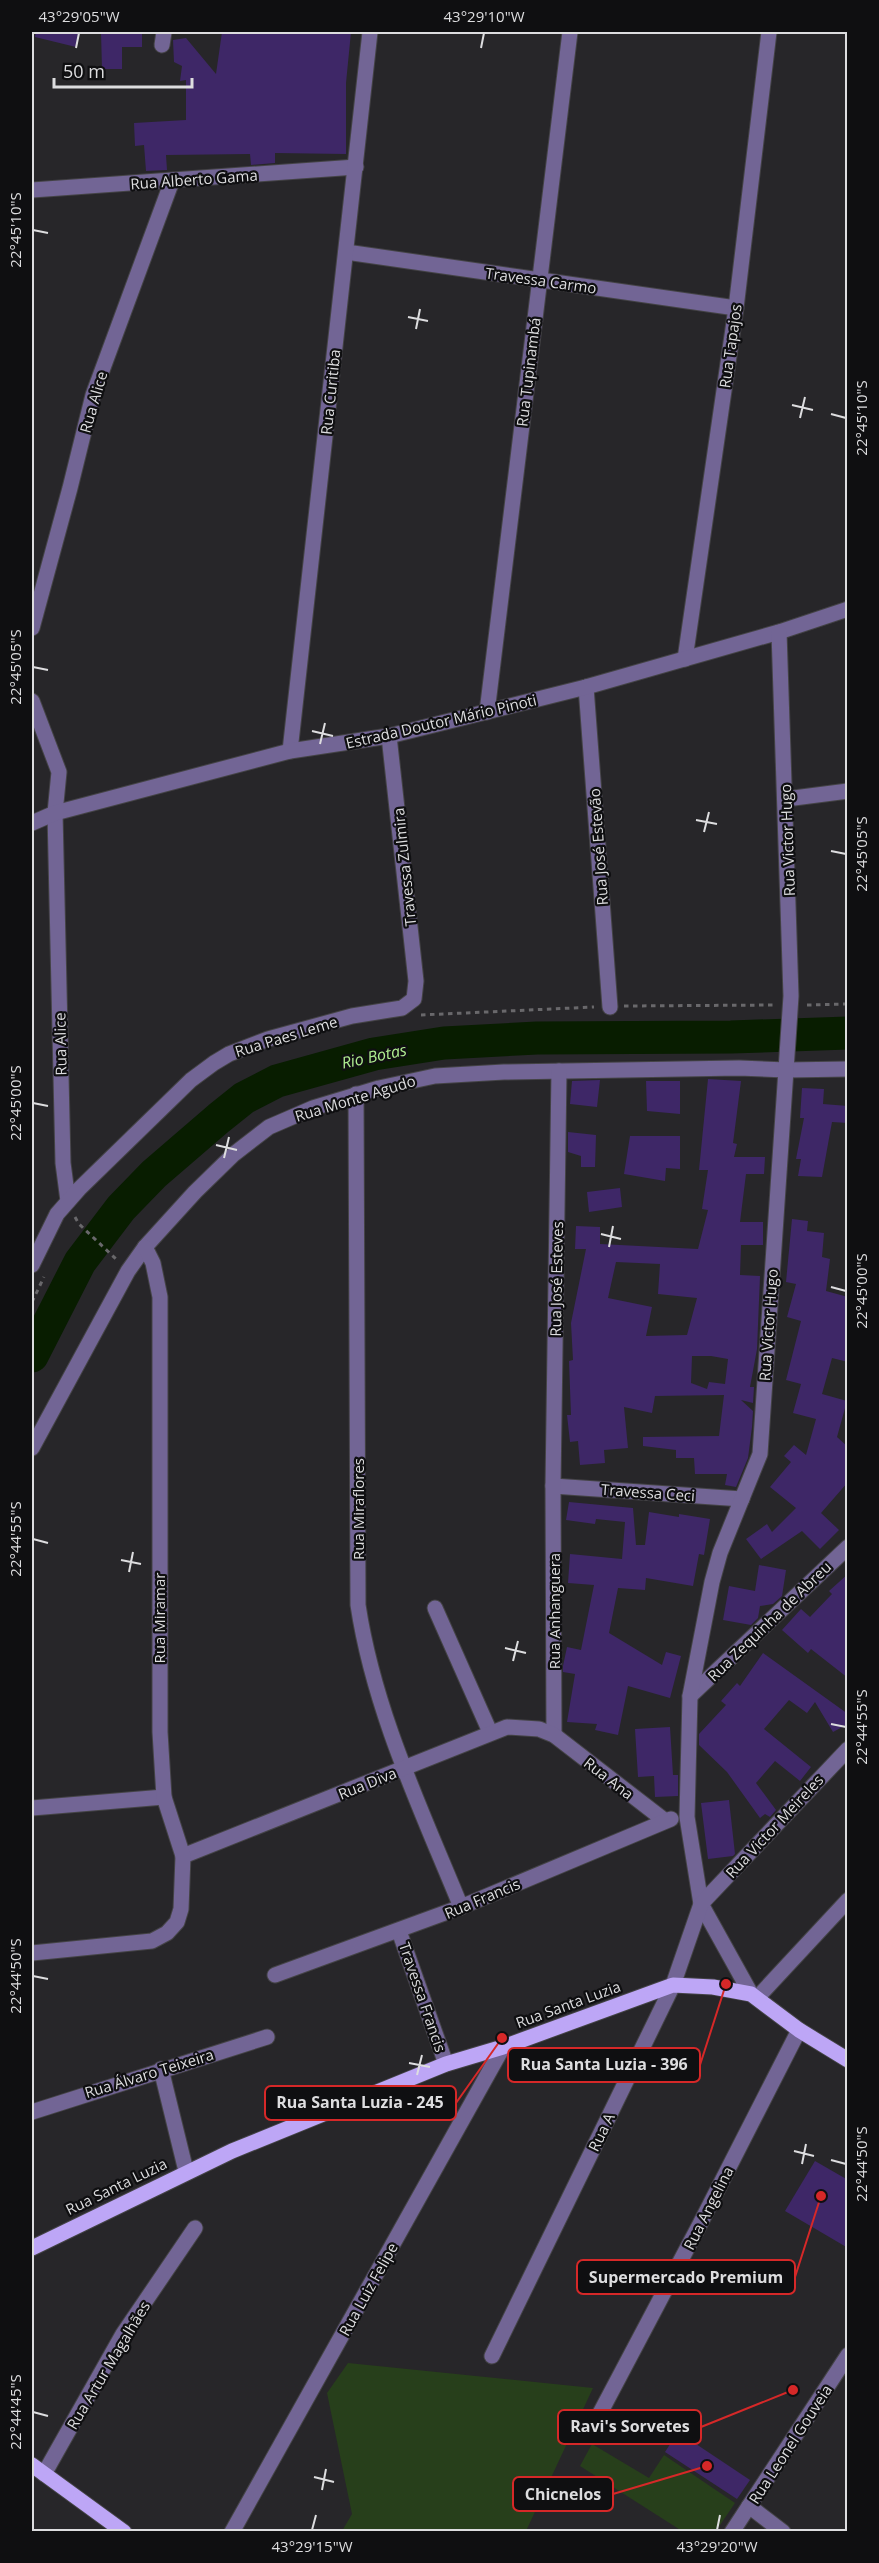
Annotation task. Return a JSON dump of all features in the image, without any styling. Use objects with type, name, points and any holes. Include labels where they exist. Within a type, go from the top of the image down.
[{"type":"main road","name":"Rua Santa Luzia","points":[[32,2248],[186,2171],[446,2064],[503,2047],[673,1985],[713,1987],[754,1996],[799,2030],[848,2060]]},
{"type":"main road","points":[[38,2470],[124,2532]]},
{"type":"street","name":"Rua Curitiba","points":[[290,752],[370,32]]},
{"type":"street","name":"Rua Tupinambá","points":[[487,712],[570,32]]},
{"type":"street","name":"Rua Tapajos","points":[[685,659],[736,308],[769,32]]},
{"type":"street","name":"Rua Alberto Gama","points":[[32,190],[356,167]]},
{"type":"street","name":"Rua Alice","points":[[32,628],[93,395],[172,181]]},
{"type":"street","name":"Travessa Carmo","points":[[346,252],[736,308]]},
{"type":"street","name":"Estrada Doutor Mário Pinoti","points":[[32,823],[56,813],[290,752],[389,735],[586,687],[779,632],[848,609]]},
{"type":"street","name":"Rua Victor Hugo","points":[[754,1996],[701,1904],[687,1817],[690,1696],[711,1582],[720,1553],[760,1454],[790,1021],[786,798],[779,632]]},
{"type":"street","name":"Rua José Estevão","points":[[586,687],[610,1006]]},
{"type":"street","name":"Rua Alice","points":[[32,701],[58,772],[56,813],[63,1163],[68,1201]]},
{"type":"street","name":"Travessa Zulmira","points":[[389,735],[416,981],[414,999]]},
{"type":"street","points":[[786,798],[848,791]]},
{"type":"street","name":"Rua Paes Leme","points":[[68,1201],[191,1080],[229,1054],[268,1039],[320,1024],[402,1008],[414,999]]},
{"type":"street","name":"Rua Monte Agudo","points":[[32,1448],[128,1271],[195,1192],[234,1154],[269,1127],[313,1108],[415,1078],[559,1071],[739,1068],[786,1063],[848,1069]]},
{"type":"street","name":"Rua José Esteves","points":[[553,1486],[559,1071]]},
{"type":"street","name":"Rua Miraflores","points":[[356,1094],[358,1605],[364,1643],[373,1677],[404,1768],[461,1907]]},
{"type":"street","points":[[32,1265],[57,1214],[68,1201]]},
{"type":"street","name":"Rua Miramar","points":[[32,1953],[152,1941],[167,1933],[177,1922],[181,1908],[183,1856],[164,1797],[160,1732],[160,1297],[153,1263],[146,1247]]},
{"type":"street","name":"Travessa Ceci","points":[[553,1486],[742,1498]]},
{"type":"street","name":"Rua Anhanguera","points":[[553,1486],[554,1736]]},
{"type":"street","name":"Rua Zequinha de Abreu","points":[[690,1696],[848,1547]]},
{"type":"street","points":[[435,1608],[490,1732]]},
{"type":"street","name":"Rua Diva","points":[[183,1856],[490,1732],[520,1726],[539,1729],[554,1736]]},
{"type":"street","name":"Rua Ana","points":[[554,1736],[664,1820]]},
{"type":"street","name":"Rua Victor Meireles","points":[[701,1904],[848,1749]]},
{"type":"street","points":[[32,1808],[164,1797]]},
{"type":"street","name":"Rua Francis","points":[[275,1975],[461,1907],[664,1820],[687,1817]]},
{"type":"street","points":[[754,1996],[848,1900]]},
{"type":"street","name":"Rua A","points":[[492,2356],[673,1985],[701,1904]]},
{"type":"street","name":"Travessa Francis","points":[[399,1931],[446,2064]]},
{"type":"street","name":"Rua Angelina","points":[[597,2417],[700,2224],[799,2030]]},
{"type":"street","name":"Rua Álvaro Teixeira","points":[[32,2112],[267,2037]]},
{"type":"street","name":"Rua Luiz Felipe","points":[[232,2532],[503,2047]]},
{"type":"street","points":[[161,2069],[186,2171]]},
{"type":"street","name":"Rua Artur Magalhães","points":[[38,2470],[123,2334],[195,2228]]},
{"type":"street","name":"Rua Leonel Gouveia","points":[[732,2532],[848,2355]]},
{"type":"street","points":[[749,2506],[783,2532]]},
{"type":"path","points":[[79,1224],[114,1257]]},
{"type":"green space","points":[[348,2363],[593,2388],[526,2531],[342,2531],[352,2514],[327,2393]]},
{"type":"green space","points":[[592,2444],[649,2478],[664,2455],[735,2503],[716,2531],[682,2531],[580,2466]]},
{"type":"building","points":[[36,32],[80,32],[76,47],[35,37]]},
{"type":"building","points":[[101,32],[142,32],[142,47],[122,47],[122,69],[102,69]]},
{"type":"building","points":[[222,32],[351,32],[346,83],[346,154],[275,153],[275,163],[251,165],[250,154],[166,155],[167,170],[146,171],[144,145],[135,146],[134,123],[186,120],[186,80],[180,81],[182,66],[174,62],[173,40],[186,38],[216,74]]},
{"type":"building","points":[[708,1079],[741,1081],[733,1143],[737,1144],[734,1157],[765,1157],[764,1174],[746,1174],[740,1222],[763,1222],[763,1245],[741,1245],[740,1275],[760,1276],[757,1349],[750,1387],[754,1387],[753,1403],[741,1400],[753,1411],[752,1427],[748,1458],[736,1487],[725,1485],[727,1474],[695,1474],[694,1458],[676,1458],[676,1450],[643,1446],[643,1437],[719,1436],[724,1395],[655,1396],[652,1413],[624,1407],[628,1448],[604,1450],[605,1463],[580,1465],[578,1441],[570,1442],[567,1415],[571,1415],[569,1361],[573,1360],[571,1323],[586,1249],[575,1249],[576,1226],[600,1227],[600,1244],[698,1249],[708,1210],[702,1209],[708,1170],[699,1170]],"holes":[[[616,1262],[660,1264],[658,1294],[697,1298],[687,1335],[646,1336],[652,1307],[608,1298]],[[692,1356],[728,1359],[725,1384],[709,1382],[707,1389],[691,1383]]]},
{"type":"building","points":[[600,1080],[597,1107],[570,1104],[572,1081]]},
{"type":"building","points":[[646,1081],[680,1081],[680,1114],[647,1111]]},
{"type":"building","points":[[802,1088],[824,1089],[823,1104],[848,1106],[848,1123],[832,1122],[822,1177],[798,1176],[801,1159],[796,1159],[804,1118],[800,1118]]},
{"type":"building","points":[[568,1132],[596,1135],[595,1167],[581,1167],[581,1156],[568,1152]]},
{"type":"building","points":[[630,1136],[680,1136],[680,1169],[666,1168],[665,1181],[624,1174]]},
{"type":"building","points":[[620,1188],[622,1207],[589,1212],[587,1192]]},
{"type":"building","points":[[792,1219],[808,1221],[807,1231],[824,1233],[822,1257],[830,1259],[826,1291],[848,1297],[848,1362],[832,1358],[822,1394],[847,1401],[837,1437],[848,1447],[848,1482],[821,1513],[839,1530],[820,1549],[802,1531],[761,1559],[746,1539],[767,1524],[772,1532],[796,1508],[770,1487],[791,1462],[784,1456],[794,1445],[806,1455],[816,1419],[793,1413],[801,1384],[786,1380],[801,1321],[787,1317],[796,1284],[786,1282]]},
{"type":"building","points":[[569,1502],[633,1508],[636,1545],[645,1545],[649,1512],[710,1519],[704,1555],[699,1554],[693,1586],[646,1578],[645,1590],[618,1588],[609,1633],[662,1665],[666,1652],[681,1656],[670,1698],[628,1686],[618,1735],[595,1730],[597,1724],[567,1722],[575,1674],[563,1672],[563,1666],[567,1647],[581,1650],[594,1585],[568,1583],[570,1554],[622,1559],[625,1522],[596,1519],[595,1524],[566,1520]]},
{"type":"building","points":[[759,1565],[786,1570],[782,1596],[773,1604],[760,1606],[758,1618],[751,1625],[723,1620],[729,1586],[755,1591]]},
{"type":"building","points":[[848,1574],[848,1678],[811,1649],[808,1653],[782,1630],[801,1609],[810,1617],[832,1594],[829,1591]]},
{"type":"building","points":[[763,1653],[848,1714],[848,1724],[833,1732],[815,1702],[807,1713],[789,1700],[764,1729],[811,1767],[800,1781],[775,1761],[756,1783],[776,1810],[770,1817],[765,1814],[760,1818],[727,1772],[699,1745],[699,1734],[726,1705],[721,1701],[737,1683],[740,1686]]},
{"type":"building","points":[[670,1727],[673,1775],[678,1775],[678,1796],[655,1797],[654,1776],[638,1777],[635,1729]]},
{"type":"building","points":[[729,1800],[735,1854],[708,1859],[701,1803]]},
{"type":"building","points":[[815,2161],[848,2180],[848,2248],[785,2211]]},
{"type":"building","points":[[678,2432],[750,2480],[737,2499],[665,2452]]},
{"type":"waterway","name":"Rio Botas","points":[[32,1356],[80,1262],[121,1208],[154,1174],[219,1118],[244,1098],[277,1081],[374,1054],[444,1043],[537,1038],[731,1037],[848,1033]]},
{"type":"place","name":"Rua Santa Luzia - 396","points":[[726,1984]]},
{"type":"place","name":"Rua Santa Luzia - 245","points":[[502,2038]]},
{"type":"place","name":"Supermercado Premium","points":[[821,2196]]},
{"type":"place","name":"Ravi's Sorvetes","points":[[793,2390]]},
{"type":"place","name":"Chicnelos","points":[[707,2466]]}]
